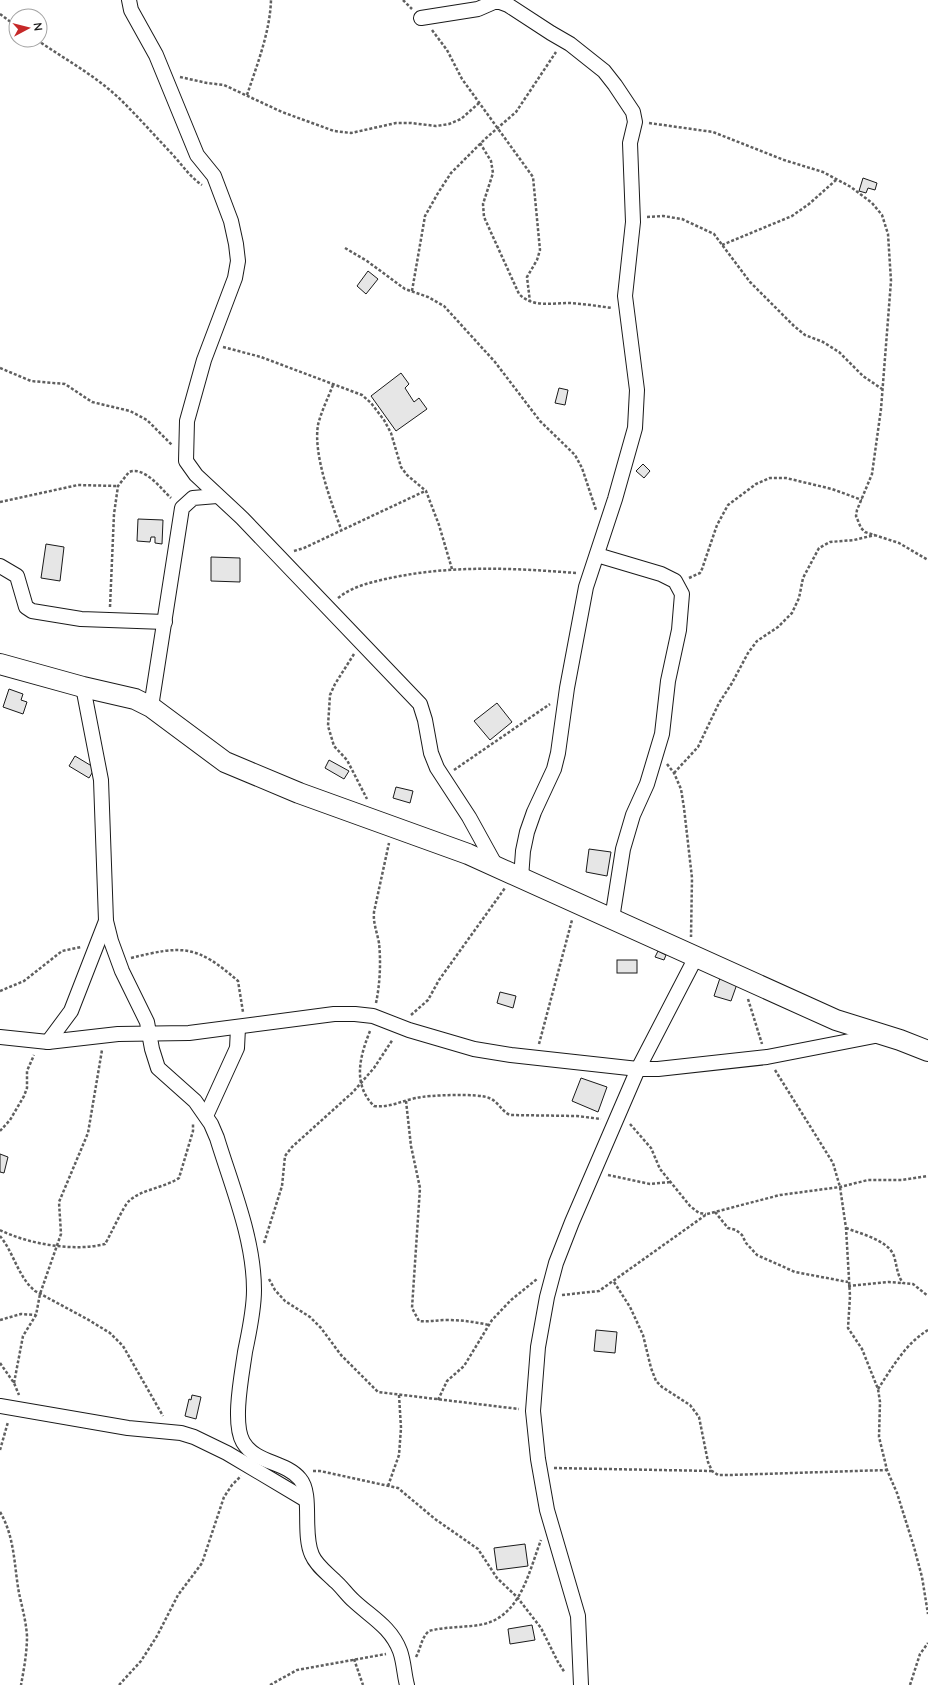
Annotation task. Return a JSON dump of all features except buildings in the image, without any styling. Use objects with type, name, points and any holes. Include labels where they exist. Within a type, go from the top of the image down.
[{"type":"street","points":[[128,0],[137,23],[162,70],[197,154],[214,176],[231,221],[238,261],[235,278],[210,344],[187,421],[186,461],[196,475],[242,518],[420,704],[425,720],[431,752],[437,768],[469,817],[496,866]]},
{"type":"street","points":[[421,18],[478,9],[500,2],[518,10],[586,55],[604,71],[633,112],[635,122],[630,143],[633,222],[625,281],[626,309],[637,390],[635,428],[604,535],[586,587],[567,688],[558,753],[554,769],[534,812],[527,832],[518,877]]},
{"type":"street","points":[[151,707],[182,508],[193,498],[217,496]]},
{"type":"street","points":[[597,555],[661,574],[675,581],[682,594],[679,630],[668,681],[662,734],[647,784],[633,815],[623,849],[612,919]]},
{"type":"street","points":[[0,566],[16,576],[26,607],[32,611],[81,620],[110,622],[165,622]]},
{"type":"street","points":[[0,664],[83,687],[135,699],[151,707],[225,762],[299,793],[468,854],[518,877],[579,902],[612,919],[836,1020],[928,1050]]},
{"type":"street","points":[[83,687],[101,780],[106,921],[118,962],[126,981],[142,1009],[150,1034],[155,1062],[158,1068],[187,1093],[206,1116],[218,1138],[246,1233],[253,1277],[253,1307],[239,1398],[240,1431],[243,1442],[252,1452],[268,1462],[290,1471],[301,1480],[305,1486],[306,1526],[312,1556],[323,1570],[355,1602],[389,1631],[400,1651],[407,1685]]},
{"type":"street","points":[[42,1042],[71,1012],[106,921]]},
{"type":"street","points":[[575,1681],[578,1616],[550,1520],[539,1468],[533,1411],[538,1347],[547,1297],[555,1268],[572,1222],[616,1117],[693,956]]},
{"type":"street","points":[[0,1037],[42,1042],[105,1036],[189,1033],[334,1014],[355,1014],[375,1017],[409,1030],[474,1049],[536,1058],[638,1069],[658,1069],[767,1057],[880,1035]]},
{"type":"street","points":[[206,1116],[237,1048],[241,1027]]},
{"type":"street","points":[[11,1408],[128,1428],[170,1431],[194,1437],[227,1453],[306,1500]]},
{"type":"path","points":[[247,95],[266,33],[271,13],[271,0]]},
{"type":"path","points":[[403,0],[421,18],[446,50],[462,79],[533,176],[540,250],[537,260],[527,277],[530,302]]},
{"type":"path","points":[[412,291],[425,216],[451,172],[480,143],[516,112],[563,40]]},
{"type":"path","points":[[48,48],[75,67],[99,80],[123,102],[192,179],[223,198]]},
{"type":"path","points":[[162,70],[186,79],[224,85],[282,112],[334,131],[351,133],[396,123],[436,126],[449,124],[461,119],[479,103]]},
{"type":"path","points":[[635,122],[688,127],[713,132],[784,160],[823,172],[837,179],[872,203],[882,215],[888,234],[890,280],[881,409],[872,474],[857,510],[857,523],[865,532],[899,543],[928,560]]},
{"type":"path","points":[[480,143],[491,161],[493,173],[483,204],[484,217],[515,286],[524,299],[530,302],[552,305],[570,303],[626,309]]},
{"type":"path","points":[[722,245],[792,216],[809,204],[837,179]]},
{"type":"path","points":[[633,222],[648,217],[663,216],[682,219],[714,234],[750,282],[794,326],[805,335],[822,342],[839,352],[863,376],[882,388]]},
{"type":"path","points":[[345,248],[367,261],[405,289],[428,297],[444,306],[495,362],[540,421],[575,455],[582,468],[604,535]]},
{"type":"path","points":[[210,344],[261,357],[362,395],[371,403],[384,420],[391,433],[401,467],[406,475],[426,491],[440,524],[452,569]]},
{"type":"path","points":[[0,368],[31,381],[65,384],[92,402],[130,411],[147,420],[162,433],[186,461]]},
{"type":"path","points":[[333,385],[318,424],[317,440],[329,496],[341,529]]},
{"type":"path","points":[[110,622],[114,514],[118,486],[129,472],[139,471],[155,482],[182,508]]},
{"type":"path","points":[[675,581],[700,573],[717,525],[728,505],[756,484],[770,478],[786,478],[832,489],[862,500]]},
{"type":"path","points":[[0,502],[78,485],[118,486]]},
{"type":"path","points":[[278,556],[304,548],[341,529],[426,491]]},
{"type":"path","points":[[674,773],[698,747],[719,703],[756,641],[778,628],[792,613],[799,598],[803,578],[819,548],[830,542],[854,540],[876,535]]},
{"type":"path","points":[[326,606],[356,587],[422,571],[452,569],[530,569],[591,575]]},
{"type":"path","points":[[362,643],[334,684],[330,695],[328,726],[334,746],[347,760],[386,824],[373,921],[380,950],[379,983],[375,1017],[360,1060],[361,1083],[368,1100],[374,1106],[389,1106],[417,1098],[481,1096],[495,1101],[505,1113],[510,1115],[616,1117],[651,1148],[660,1169],[690,1206],[699,1213],[707,1214],[780,1195],[840,1187],[872,1179],[902,1180],[928,1176]]},
{"type":"path","points":[[443,777],[538,714],[556,700],[567,688]]},
{"type":"path","points":[[655,757],[668,764],[681,789],[692,878],[693,956]]},
{"type":"path","points":[[395,1024],[409,1016],[428,1000],[439,980],[518,877]]},
{"type":"path","points":[[536,1058],[570,924],[579,902]]},
{"type":"path","points":[[0,991],[24,981],[62,951],[97,943]]},
{"type":"path","points":[[118,962],[160,951],[181,949],[199,953],[238,981],[241,1027]]},
{"type":"path","points":[[744,979],[755,1026],[767,1057],[833,1163],[840,1187],[846,1228],[848,1286],[850,1296],[848,1328],[862,1349],[878,1389],[880,1402],[879,1437],[887,1470],[906,1520],[922,1578],[928,1614]]},
{"type":"path","points":[[263,1247],[282,1186],[286,1156],[292,1147],[337,1108],[361,1083],[374,1068],[389,1042],[409,1030]]},
{"type":"path","points":[[14,1383],[24,1336],[36,1316],[40,1294],[62,1228],[59,1202],[88,1133],[105,1036]]},
{"type":"path","points":[[0,1131],[10,1120],[24,1096],[27,1088],[27,1071],[42,1042]]},
{"type":"path","points":[[0,1230],[16,1238],[57,1245],[92,1247],[105,1244],[128,1201],[140,1194],[171,1184],[179,1178],[193,1131],[193,1122],[187,1093]]},
{"type":"path","points":[[406,1101],[411,1146],[420,1188],[412,1308],[419,1321],[468,1321],[489,1325]]},
{"type":"path","points":[[594,1171],[650,1184],[671,1182]]},
{"type":"path","points":[[715,1212],[728,1228],[736,1230],[742,1235],[746,1243],[757,1255],[795,1272],[848,1282]]},
{"type":"path","points":[[547,1297],[599,1291],[614,1282],[707,1214]]},
{"type":"path","points":[[846,1228],[882,1243],[890,1250],[893,1254],[899,1277],[903,1283]]},
{"type":"path","points":[[0,1236],[6,1244],[27,1284],[40,1294],[110,1333],[123,1346],[142,1377],[170,1431]]},
{"type":"path","points":[[438,1400],[447,1381],[464,1366],[489,1325],[511,1300],[530,1284],[555,1268]]},
{"type":"path","points":[[266,1274],[275,1290],[285,1301],[310,1317],[321,1328],[341,1355],[378,1392],[533,1411]]},
{"type":"path","points":[[614,1282],[630,1307],[644,1335],[651,1368],[656,1381],[662,1387],[690,1405],[700,1418],[708,1462],[712,1471],[718,1475],[730,1475],[887,1470]]},
{"type":"path","points":[[848,1286],[889,1282],[913,1284],[928,1296]]},
{"type":"path","points":[[0,1320],[20,1314],[36,1316]]},
{"type":"path","points":[[878,1389],[901,1355],[917,1337],[928,1330]]},
{"type":"path","points":[[0,1363],[14,1383],[19,1395],[11,1408],[0,1450]]},
{"type":"path","points":[[388,1486],[399,1455],[401,1428],[399,1395]]},
{"type":"path","points":[[119,1685],[141,1661],[157,1636],[178,1595],[202,1563],[224,1497],[232,1485],[242,1475],[247,1465]]},
{"type":"path","points":[[539,1468],[712,1471]]},
{"type":"path","points":[[290,1471],[320,1471],[398,1488],[435,1519],[478,1549],[497,1578],[517,1596],[541,1628],[558,1662],[575,1681]]},
{"type":"path","points":[[0,1512],[12,1545],[26,1629],[25,1662],[21,1685]]},
{"type":"path","points":[[404,1670],[417,1655],[425,1634],[429,1631],[486,1623],[511,1608],[517,1596],[523,1589],[550,1520]]},
{"type":"path","points":[[910,1685],[920,1654],[928,1643]]},
{"type":"path","points":[[270,1685],[297,1670],[400,1651]]},
{"type":"path","points":[[354,1659],[363,1685]]}]
